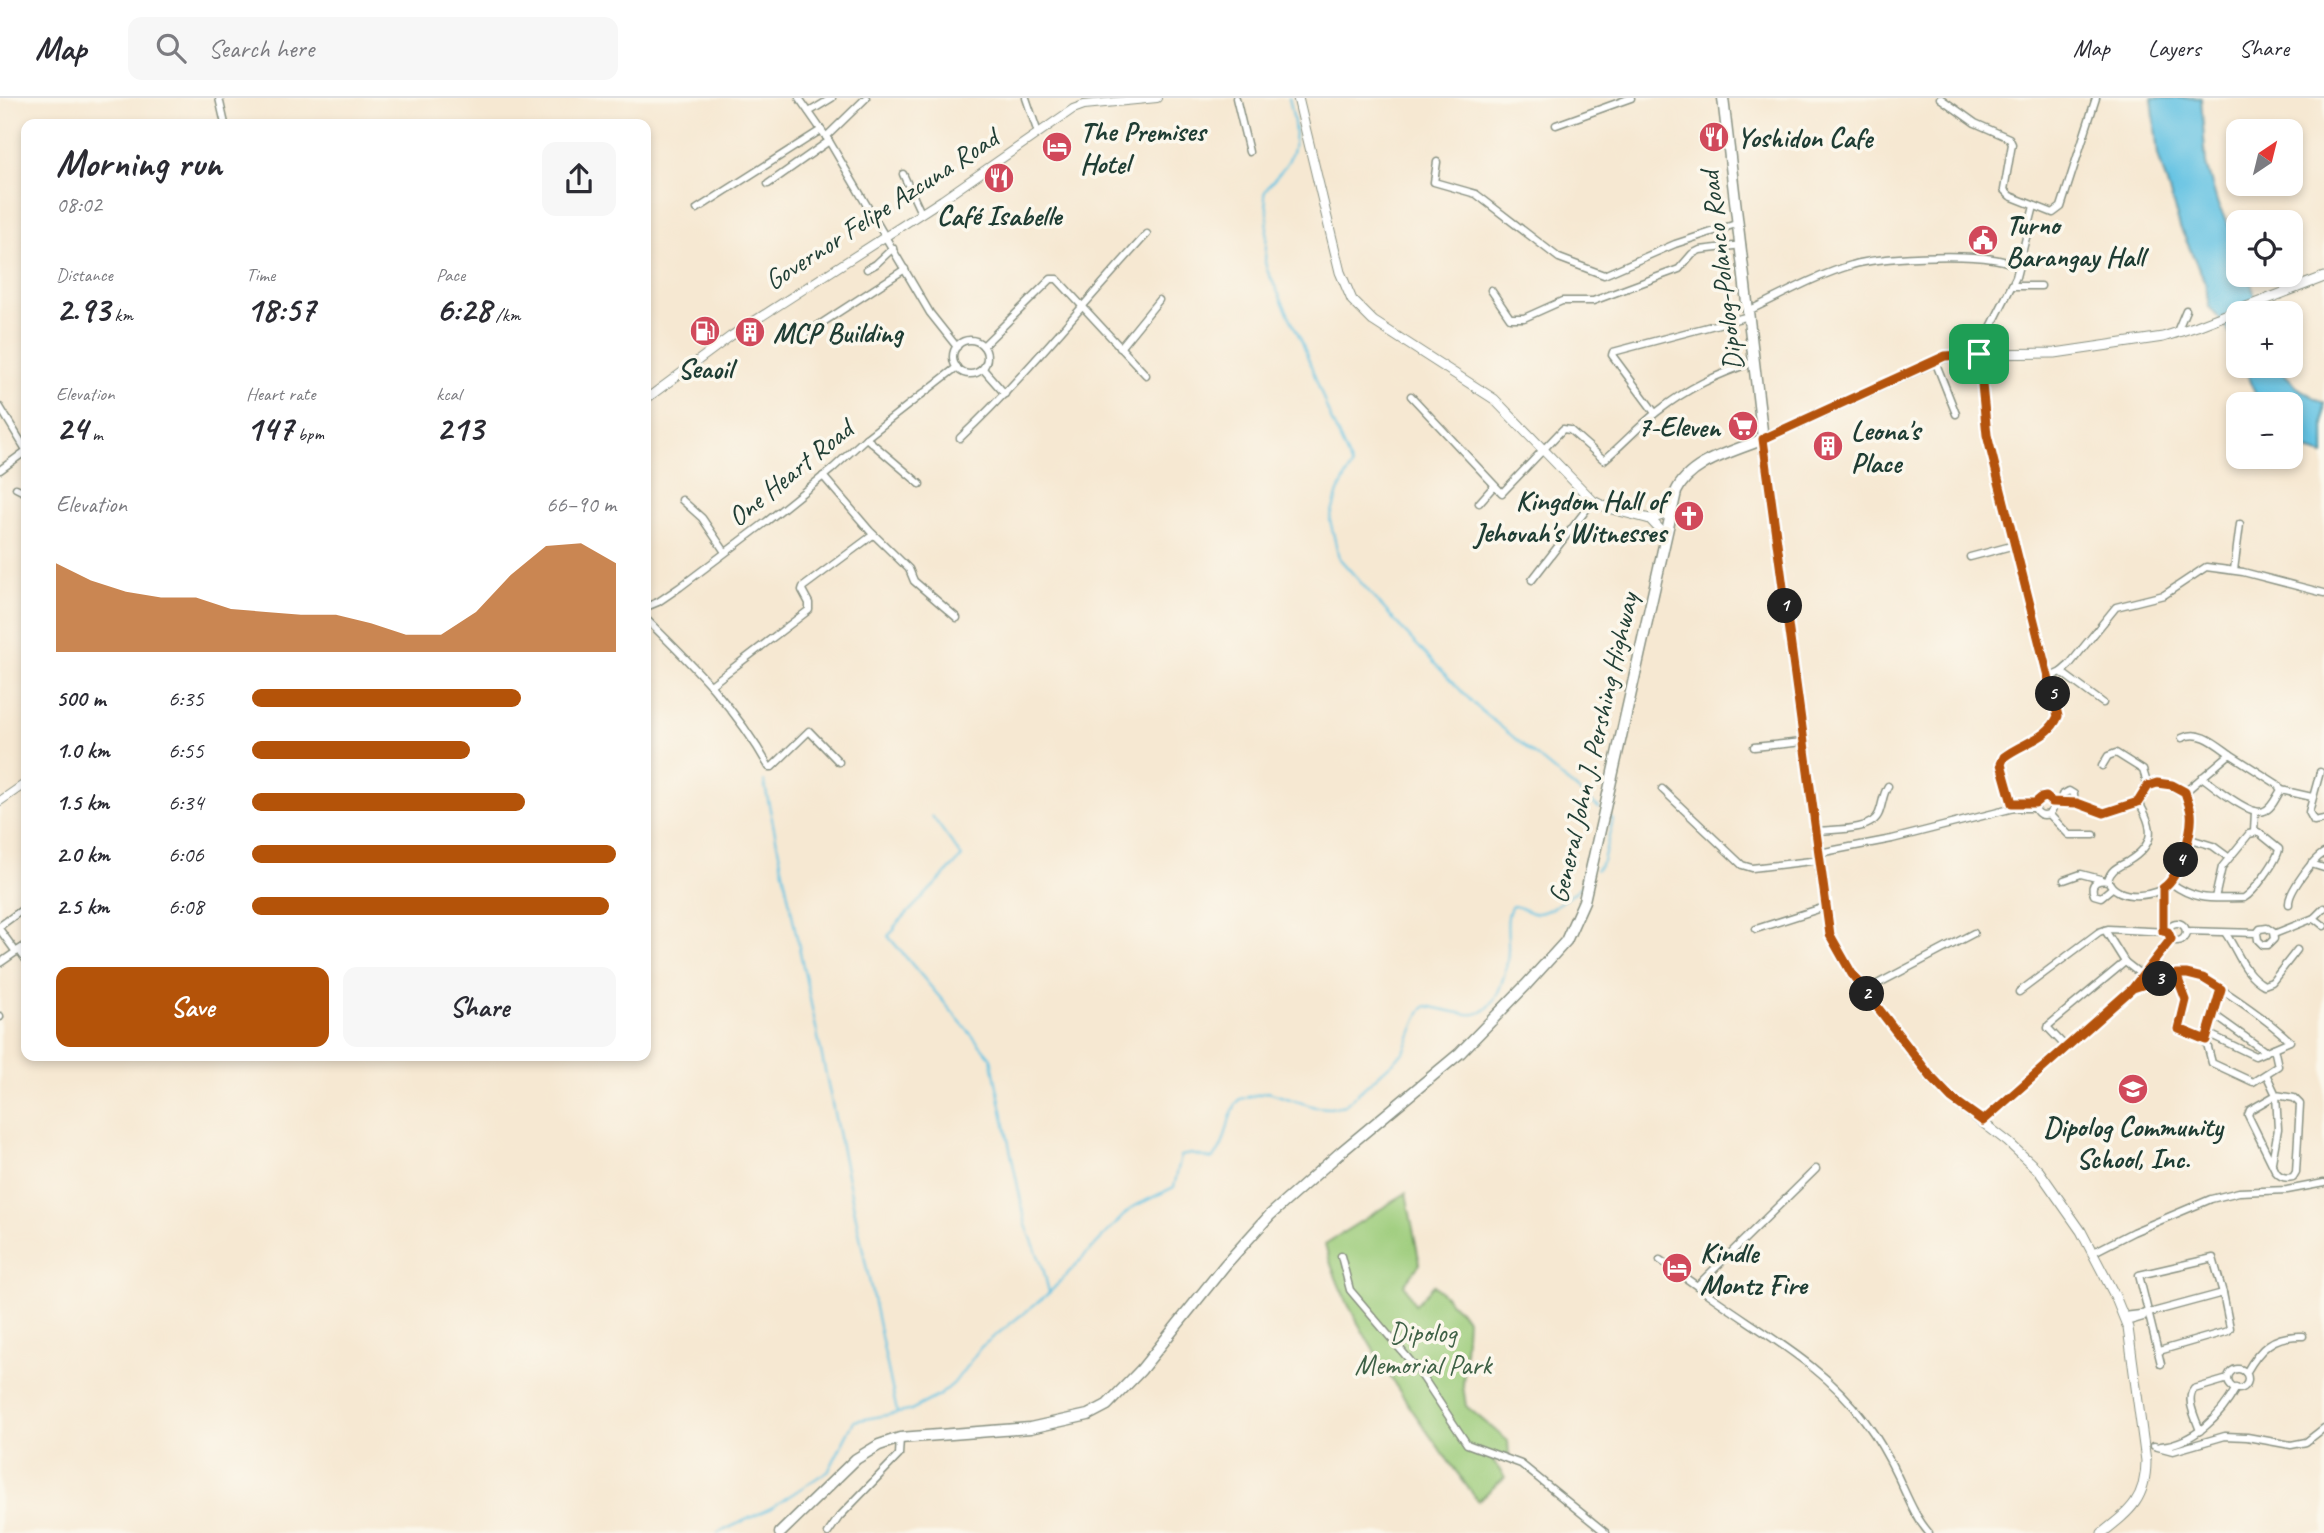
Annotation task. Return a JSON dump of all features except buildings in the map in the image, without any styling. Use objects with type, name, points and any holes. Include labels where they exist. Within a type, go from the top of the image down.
[{"type":"highway","name":"Dipolog-Polanco Road","points":[[1723,98],[1763,439]]},
{"type":"highway","name":"General John J. Pershing Highway","points":[[780,1533],[856,1459],[879,1445],[900,1438],[1030,1428],[1088,1415],[1107,1405],[1135,1377],[1225,1265],[1270,1215],[1460,1053],[1566,942],[1584,901],[1669,513],[1676,492],[1688,474],[1763,439]]},
{"type":"main road","points":[[1298,98],[1340,272],[1352,300],[1373,321],[1486,393],[1593,501],[1608,508],[1650,519],[1665,535]]},
{"type":"main road","name":"General John J. Pershing Highway","points":[[1763,439],[1956,354],[2055,353],[2176,334],[2324,277]]},
{"type":"main road","points":[[1763,439],[1827,924],[1835,947],[1864,990],[1939,1086],[2039,1171],[2081,1231],[2125,1319],[2132,1340],[2150,1446],[2141,1493],[2129,1511],[2102,1533]]},
{"type":"main road","points":[[1650,519],[1669,513]]},
{"type":"street","points":[[219,98],[224,119]]},
{"type":"street","points":[[799,98],[894,248],[930,313],[957,347]]},
{"type":"street","points":[[809,112],[832,98]]},
{"type":"street","points":[[768,184],[827,139],[866,98]]},
{"type":"street","points":[[1026,98],[1031,119],[1038,132]]},
{"type":"street","name":"Governor Felipe Azcuna Road","points":[[651,395],[731,336],[921,213],[1073,109],[1084,105],[1157,98]]},
{"type":"street","points":[[1236,98],[1249,152]]},
{"type":"street","points":[[1556,125],[1631,98]]},
{"type":"street","points":[[1940,98],[1975,123],[2009,138],[2012,144],[2004,190],[2010,196],[2053,213],[2059,211],[2096,98]]},
{"type":"street","points":[[697,209],[821,130]]},
{"type":"street","points":[[1437,162],[1434,182],[1476,194],[1559,258],[1604,275],[1675,244],[1739,223]]},
{"type":"street","points":[[903,174],[921,213]]},
{"type":"street","points":[[2013,806],[2001,764],[2008,753],[2036,739],[2056,722],[2057,706],[1987,435],[1979,354],[2012,286],[2034,206]]},
{"type":"street","points":[[960,438],[1005,394],[1146,234]]},
{"type":"street","points":[[1491,290],[1510,318],[1518,320],[1562,302],[1593,301],[1679,269],[1692,254],[1700,250],[1742,245]]},
{"type":"street","points":[[867,269],[894,248]]},
{"type":"street","points":[[1655,413],[1612,355],[1613,352],[1748,314],[1839,270],[1861,263],[1979,257],[1993,258],[2018,266]]},
{"type":"street","points":[[805,334],[905,269]]},
{"type":"street","points":[[983,346],[1051,279],[1059,281],[1146,375]]},
{"type":"street","points":[[2012,286],[2041,286]]},
{"type":"street","points":[[1120,348],[1159,300]]},
{"type":"street","points":[[2176,334],[2186,310]]},
{"type":"street","points":[[970,341],[983,346],[987,355],[983,369],[970,374],[957,368],[954,355],[957,347],[970,341]]},
{"type":"street","points":[[1935,361],[1956,414]]},
{"type":"street","points":[[1411,396],[1494,486],[1504,492],[1566,428],[1604,460],[1655,413],[1678,396],[1710,378],[1754,362]]},
{"type":"street","name":"One Heart Road","points":[[651,605],[725,552],[957,368]]},
{"type":"street","points":[[983,369],[1005,394]]},
{"type":"street","points":[[0,407],[21,442]]},
{"type":"street","points":[[866,438],[920,484]]},
{"type":"street","points":[[0,470],[21,454]]},
{"type":"street","points":[[823,476],[873,535],[909,569],[914,581],[957,618]]},
{"type":"street","points":[[1479,503],[1494,486]]},
{"type":"street","points":[[16,488],[21,490]]},
{"type":"street","points":[[682,500],[702,519],[725,552]]},
{"type":"street","points":[[1532,580],[1593,501]]},
{"type":"street","points":[[2234,570],[2240,524]]},
{"type":"street","points":[[712,684],[808,610],[809,603],[803,587],[873,535]]},
{"type":"street","points":[[1970,557],[2015,545]]},
{"type":"street","points":[[2048,678],[2061,672],[2079,654],[2116,607],[2164,595],[2206,567],[2234,570],[2324,593]]},
{"type":"street","points":[[651,624],[712,684],[748,731],[769,767],[778,762],[809,730],[839,762]]},
{"type":"street","points":[[2061,672],[2103,703]]},
{"type":"street","points":[[2182,738],[2193,734],[2200,735],[2277,784],[2281,790],[2312,797]]},
{"type":"street","points":[[1754,747],[1803,742]]},
{"type":"street","points":[[2102,766],[2108,756],[2116,753],[2143,770],[2148,786]]},
{"type":"street","points":[[2185,792],[2231,754]]},
{"type":"street","points":[[2324,781],[2320,772],[2312,797],[2311,818],[2318,821],[2324,819]]},
{"type":"street","points":[[2202,777],[2226,796],[2255,811],[2265,811],[2281,790]]},
{"type":"street","points":[[1662,789],[1742,865],[1752,868],[1892,839],[2013,806],[2035,805],[2043,797],[2052,802],[2076,803],[2104,813],[2138,802],[2148,786],[2164,783],[2185,792]]},
{"type":"street","points":[[0,801],[21,786]]},
{"type":"street","points":[[1816,831],[1870,823],[1878,816],[1882,797],[1888,786]]},
{"type":"street","points":[[2060,802],[2062,795],[2069,791],[2075,796],[2076,803]]},
{"type":"street","points":[[2064,880],[2081,874],[2101,879],[2121,893],[2140,895],[2171,883],[2187,838],[2191,814],[2185,792]]},
{"type":"street","points":[[2035,805],[2040,815],[2049,814],[2053,809],[2052,802]]},
{"type":"street","points":[[2101,879],[2092,887],[2094,895],[2101,897],[2110,884],[2112,871],[2137,856],[2149,836],[2151,824],[2138,802]]},
{"type":"street","points":[[2254,832],[2255,811]]},
{"type":"street","points":[[2049,814],[2069,835],[2094,835]]},
{"type":"street","points":[[2215,898],[2219,874],[2228,858],[2247,836],[2254,832]]},
{"type":"street","points":[[2171,883],[2187,895],[2248,897],[2278,855],[2279,849],[2254,832]]},
{"type":"street","points":[[2187,838],[2213,846],[2228,858]]},
{"type":"street","points":[[2289,904],[2289,896],[2311,864],[2324,853]]},
{"type":"street","points":[[2311,864],[2324,869]]},
{"type":"street","points":[[2163,888],[2168,934]]},
{"type":"street","points":[[1756,929],[1825,907]]},
{"type":"street","points":[[2274,934],[2314,918],[2324,908]]},
{"type":"street","points":[[21,911],[0,928],[21,954]]},
{"type":"street","points":[[2314,918],[2324,926]]},
{"type":"street","points":[[1983,1121],[2133,988],[2143,976],[2170,928],[2176,924],[2186,931],[2257,933],[2260,929],[2267,928],[2274,934]]},
{"type":"street","points":[[2105,930],[2124,962],[2143,976]]},
{"type":"street","points":[[2019,992],[2095,934],[2105,930],[2168,934],[2180,940],[2186,931]]},
{"type":"street","points":[[1864,990],[1974,933]]},
{"type":"street","points":[[2257,933],[2258,940],[2265,945],[2272,942],[2274,934]]},
{"type":"street","points":[[2226,934],[2246,972],[2264,985],[2272,982],[2297,950]]},
{"type":"street","points":[[0,963],[21,949]]},
{"type":"street","points":[[2066,1047],[2048,1028],[2049,1025],[2124,962]]},
{"type":"street","points":[[2133,988],[2176,974],[2203,978],[2290,1040],[2255,1056],[2206,1036],[2179,1029],[2186,1000],[2176,974]]},
{"type":"street","points":[[2221,989],[2206,1036],[2213,1064],[2251,1082],[2278,1066],[2274,1048]]},
{"type":"street","points":[[2213,1014],[2266,1052]]},
{"type":"street","points":[[2266,1074],[2276,1095],[2278,1129],[2272,1162]]},
{"type":"street","points":[[2276,1095],[2294,1098],[2300,1104],[2295,1175],[2286,1178],[2279,1176],[2248,1115],[2250,1110],[2276,1095]]},
{"type":"street","points":[[1697,1286],[1816,1168]]},
{"type":"street","points":[[2092,1253],[2133,1232],[2211,1199],[2239,1192],[2324,1183]]},
{"type":"street","points":[[1341,1256],[1350,1290],[1418,1370],[1467,1444],[1521,1464],[1606,1533]]},
{"type":"street","points":[[2159,1351],[2228,1331],[2230,1328],[2213,1258],[2140,1275],[2138,1278],[2161,1364]]},
{"type":"street","points":[[1660,1261],[1813,1368],[1843,1394],[1866,1422],[1895,1471],[1921,1524],[1929,1533]]},
{"type":"street","points":[[2125,1319],[2143,1317],[2147,1313],[2223,1293]]},
{"type":"street","points":[[2150,1446],[2180,1442],[2200,1431],[2236,1388],[2242,1387],[2246,1382],[2246,1373],[2260,1352],[2277,1338],[2303,1336]]},
{"type":"street","points":[[2236,1388],[2228,1379],[2230,1373],[2234,1369],[2241,1369],[2246,1373]]},
{"type":"street","points":[[2200,1431],[2189,1399],[2190,1393],[2194,1389],[2228,1379]]},
{"type":"street","points":[[2150,1446],[2173,1451],[2225,1436],[2291,1445],[2306,1442],[2324,1427]]},
{"type":"street","points":[[828,1533],[839,1517],[899,1455],[900,1438]]},
{"type":"green space","name":"Dipolog Memorial Park","points":[[1406,1193],[1420,1264],[1404,1284],[1415,1305],[1434,1285],[1467,1319],[1463,1386],[1466,1406],[1508,1441],[1509,1455],[1500,1456],[1493,1461],[1505,1477],[1478,1501],[1409,1405],[1371,1346],[1338,1284],[1325,1244]]},
{"type":"water","points":[[2152,98],[2201,98],[2206,164],[2218,205],[2226,221],[2226,287],[2252,287],[2256,301],[2226,301],[2226,327],[2209,307],[2205,282],[2180,227],[2158,155]]},
{"type":"water","points":[[2249,378],[2289,378],[2300,389],[2324,403],[2324,455],[2303,449],[2303,392],[2255,392]]},
{"type":"waterway","points":[[1289,98],[1294,143],[1289,160],[1264,194],[1268,212],[1265,262],[1302,342],[1352,466],[1338,492],[1330,520],[1339,558],[1411,639],[1477,707],[1599,808]]},
{"type":"waterway","points":[[764,781],[897,1412]]},
{"type":"waterway","points":[[932,816],[962,857],[888,936],[991,1058],[1026,1225],[1043,1268],[1049,1292]]},
{"type":"waterway","points":[[1596,870],[1603,861],[1613,819],[1608,816]]},
{"type":"waterway","points":[[718,1533],[771,1508],[829,1470],[854,1421],[909,1411],[940,1395],[954,1383],[981,1347],[1049,1293],[1126,1213],[1174,1187],[1181,1156],[1191,1154],[1212,1159],[1222,1146],[1231,1114],[1240,1099],[1268,1092],[1315,1107],[1345,1105],[1404,1052],[1420,1012],[1426,1006],[1464,1014],[1483,1011],[1490,1005],[1501,985],[1508,953],[1508,919],[1512,906],[1539,913],[1560,903],[1583,885]]},
{"type":"place","name":"Yoshidon Cafe","points":[[1714,137]]},
{"type":"place","name":"The Premises Hotel","points":[[1057,147]]},
{"type":"place","name":"Café Isabelle","points":[[999,178]]},
{"type":"place","name":"Turno Barangay Hall","points":[[1983,240]]},
{"type":"place","name":"Seaoil","points":[[705,331]]},
{"type":"place","name":"MCP Building","points":[[750,332]]},
{"type":"place","name":"7-Eleven","points":[[1743,426]]},
{"type":"place","name":"Leona's Place","points":[[1828,446]]},
{"type":"place","name":"Kingdom Hall of Jehovah's Witnesses","points":[[1689,516]]},
{"type":"place","name":"Dipolog Community School, Inc.","points":[[2133,1089]]},
{"type":"place","name":"Kindle Montz Fire","points":[[1677,1268]]},
{"type":"route","points":[[1979,354],[1945,356],[1763,439],[1808,788],[1830,935],[1852,974],[1931,1077],[1951,1098],[1983,1121],[2133,988],[2176,974],[2187,974],[2203,978],[2221,989],[2206,1040],[2178,1027],[2186,997],[2176,974],[2133,988],[2171,939],[2168,932],[2163,931],[2163,888],[2171,883],[2185,849],[2191,814],[2185,792],[2172,785],[2157,783],[2148,786],[2138,802],[2104,813],[2077,803],[2052,802],[2046,797],[2035,803],[2012,803],[2001,764],[2004,757],[2036,739],[2056,722],[2058,716],[1987,435],[1979,354]]}]
